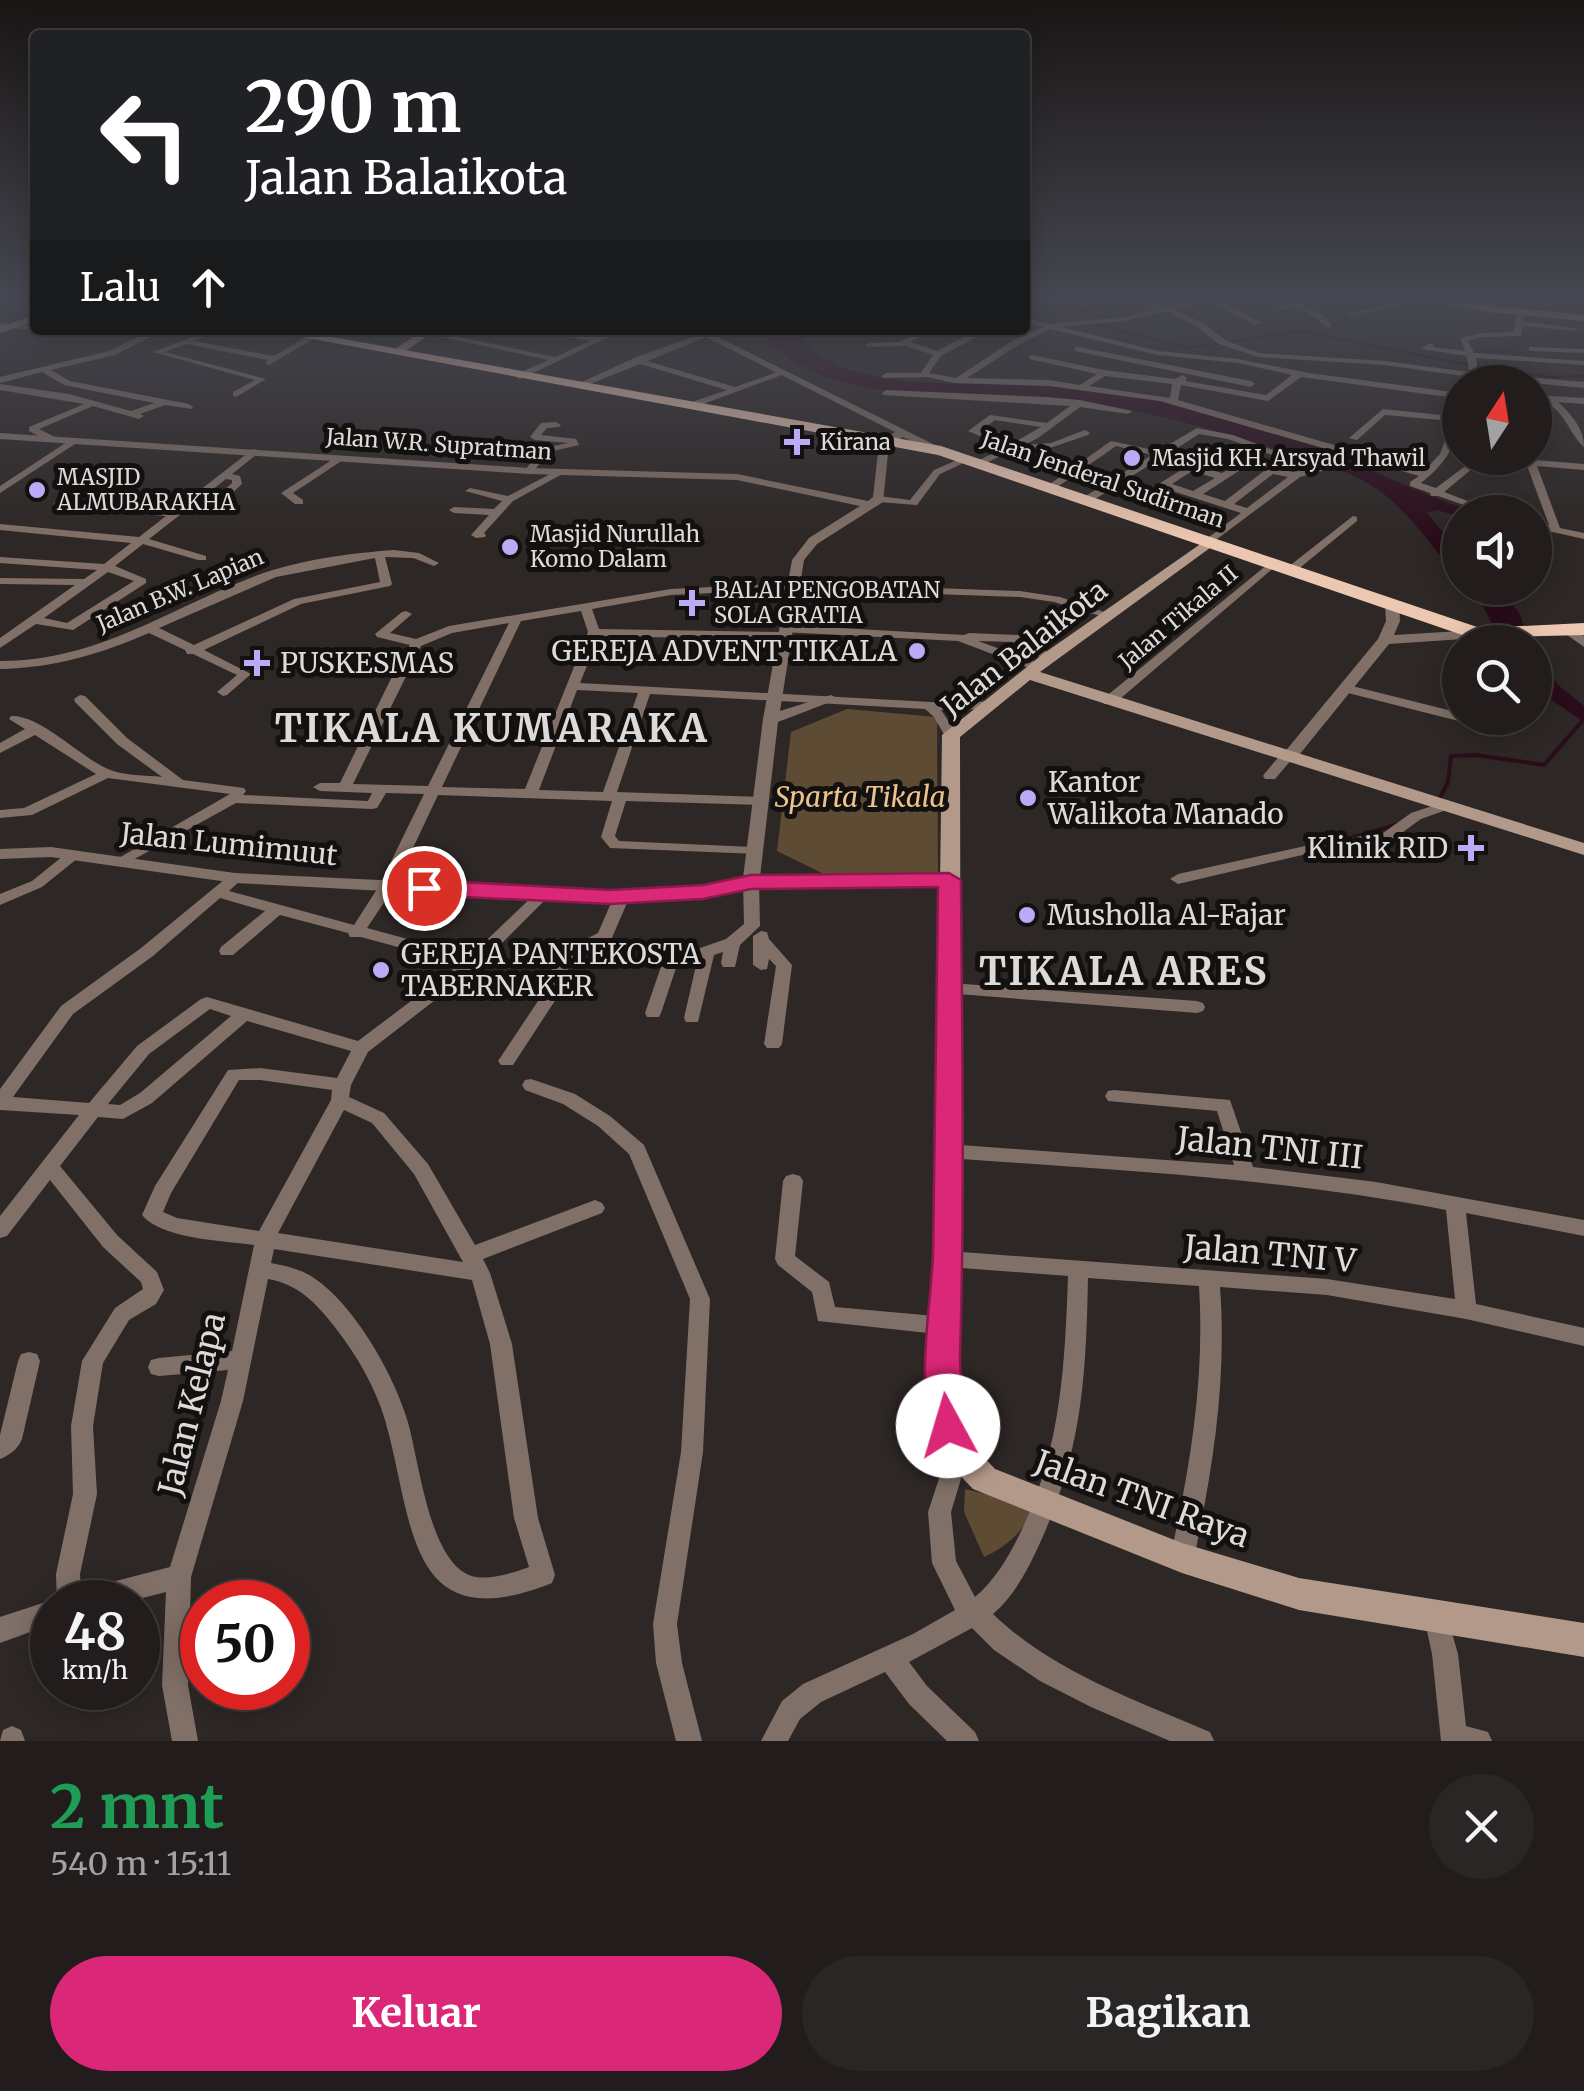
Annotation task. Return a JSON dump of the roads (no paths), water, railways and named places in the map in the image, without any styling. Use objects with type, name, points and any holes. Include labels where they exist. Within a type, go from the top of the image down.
[{"type":"highway","name":"Jalan Jenderal Sudirman","points":[[539,379],[695,404],[858,438],[885,434],[1052,486],[1200,542],[1454,625]]},
{"type":"main road","name":"Jalan Balaikota","points":[[949,880],[951,735],[1038,666],[1110,616],[1200,542]]},
{"type":"main road","points":[[1038,666],[1109,701],[1584,849]]},
{"type":"main road","points":[[949,880],[944,1398],[948,1426],[958,1452]]},
{"type":"main road","name":"Jalan TNI Raya","points":[[958,1452],[984,1479],[1182,1558],[1299,1594],[1584,1640]]},
{"type":"street","points":[[60,379],[188,408]]},
{"type":"street","points":[[236,394],[260,379]]},
{"type":"street","points":[[577,386],[593,379]]},
{"type":"street","points":[[701,379],[736,390]]},
{"type":"street","points":[[695,404],[766,379]]},
{"type":"street","points":[[793,379],[885,434],[902,433],[941,451]]},
{"type":"street","points":[[953,379],[1083,386],[1174,400],[1427,475]]},
{"type":"street","points":[[1083,386],[1094,379]]},
{"type":"street","points":[[1155,379],[1266,398],[1292,379]]},
{"type":"street","points":[[1174,400],[1177,382],[1181,379]]},
{"type":"street","points":[[1228,379],[1251,384]]},
{"type":"street","points":[[1337,379],[1442,394]]},
{"type":"street","points":[[1552,380],[1584,385]]},
{"type":"street","points":[[0,384],[148,418]]},
{"type":"street","points":[[886,393],[1080,403],[1128,411]]},
{"type":"street","points":[[1552,399],[1584,401]]},
{"type":"street","points":[[131,414],[164,402]]},
{"type":"street","points":[[1552,402],[1568,416],[1584,444]]},
{"type":"street","points":[[773,1044],[784,965],[752,926],[751,882],[784,633],[802,550],[876,502],[913,502],[937,472],[1018,446],[1080,403]]},
{"type":"street","points":[[54,440],[32,429],[93,404]]},
{"type":"street","points":[[1354,438],[1383,412],[1442,418]]},
{"type":"street","points":[[1049,426],[1013,417],[992,418],[973,429],[1018,446],[1046,450],[1085,433]]},
{"type":"street","points":[[995,439],[1026,422]]},
{"type":"street","points":[[529,471],[542,453],[574,445],[573,441],[535,438],[544,424],[556,425]]},
{"type":"street","points":[[1088,499],[1197,431],[1309,462],[1321,471],[1296,475],[1242,464],[1194,496]]},
{"type":"street","points":[[876,502],[885,434]]},
{"type":"street","name":"Jalan W.R. Supratman","points":[[0,436],[529,471],[737,477],[876,502]]},
{"type":"street","points":[[0,490],[74,442]]},
{"type":"street","points":[[1052,486],[1116,443],[1181,458],[1179,464],[1224,476]]},
{"type":"street","points":[[0,644],[143,541],[256,451]]},
{"type":"street","points":[[299,502],[285,494],[341,458]]},
{"type":"street","points":[[1442,458],[1414,484],[1442,496]]},
{"type":"street","points":[[1552,463],[1584,467]]},
{"type":"street","points":[[1191,468],[1164,486],[1249,512]]},
{"type":"street","points":[[1226,505],[1267,468]]},
{"type":"street","points":[[480,535],[476,535],[509,499],[562,472]]},
{"type":"street","points":[[1200,542],[1249,512],[1296,475]]},
{"type":"street","points":[[1436,494],[1460,475]]},
{"type":"street","points":[[1536,475],[1556,530]]},
{"type":"street","points":[[204,513],[237,484],[237,478],[225,476]]},
{"type":"street","points":[[470,491],[509,499]]},
{"type":"street","points":[[58,504],[176,514]]},
{"type":"street","points":[[454,510],[519,510]]},
{"type":"street","name":"Jalan Tikala II","points":[[1109,701],[1283,566],[1353,519]]},
{"type":"street","points":[[0,527],[143,541],[202,558]]},
{"type":"street","points":[[1552,529],[1584,536]]},
{"type":"street","points":[[379,554],[386,584],[381,598]]},
{"type":"street","name":"Jalan B.W. Lapian","points":[[0,665],[58,663],[262,577],[379,554],[418,555],[434,563]]},
{"type":"street","points":[[0,560],[105,569],[142,581],[69,628],[36,620]]},
{"type":"street","points":[[0,580],[88,582]]},
{"type":"street","points":[[192,651],[298,602],[386,584]]},
{"type":"street","points":[[406,614],[381,634],[417,643],[449,630],[648,594],[792,586],[1039,596],[1110,616]]},
{"type":"street","points":[[1270,776],[1386,640],[1393,621],[1392,604]]},
{"type":"street","points":[[530,794],[594,632],[584,605]]},
{"type":"street","points":[[356,932],[387,886],[517,618]]},
{"type":"street","points":[[146,627],[245,674],[223,692]]},
{"type":"street","points":[[594,632],[1016,638],[1038,666]]},
{"type":"street","points":[[1386,640],[1442,636]]},
{"type":"street","points":[[960,638],[1038,666]]},
{"type":"street","points":[[345,787],[417,643]]},
{"type":"street","points":[[575,686],[926,705],[993,705]]},
{"type":"street","points":[[1344,688],[1442,713]]},
{"type":"street","points":[[645,690],[614,798],[608,837],[615,845],[753,855],[798,881]]},
{"type":"street","points":[[80,699],[122,741],[178,782]]},
{"type":"street","points":[[771,719],[832,699]]},
{"type":"street","points":[[926,705],[939,715],[951,735]]},
{"type":"street","points":[[16,719],[106,774],[142,781],[235,788],[240,794],[122,862]]},
{"type":"street","points":[[0,749],[35,729]]},
{"type":"street","points":[[0,814],[27,812],[106,774]]},
{"type":"street","points":[[320,787],[762,801]]},
{"type":"street","points":[[233,800],[372,806],[382,788]]},
{"type":"street","points":[[1178,880],[1328,845],[1388,837],[1439,803]]},
{"type":"street","name":"Jalan Lumimuut","points":[[0,854],[73,855],[234,878],[622,896],[703,892],[751,882]]},
{"type":"street","points":[[0,900],[36,884],[73,855]]},
{"type":"street","points":[[0,1102],[67,1010],[147,952],[234,878]]},
{"type":"street","points":[[751,882],[949,880]]},
{"type":"street","points":[[218,893],[473,962]]},
{"type":"street","points":[[0,1230],[91,1109],[144,1050],[207,1003],[361,1048],[473,962],[544,893]]},
{"type":"street","points":[[507,1061],[550,996],[564,957],[605,936],[622,896]]},
{"type":"street","points":[[228,952],[276,910]]},
{"type":"street","points":[[653,1013],[669,965],[732,943],[752,926]]},
{"type":"street","points":[[729,963],[732,943]]},
{"type":"street","points":[[761,965],[764,943]]},
{"type":"street","points":[[692,1018],[707,950]]},
{"type":"street","points":[[950,989],[1197,1007]]},
{"type":"street","points":[[0,1102],[123,1112],[133,1108],[243,1015]]},
{"type":"street","name":"Jalan Kelapa","points":[[185,1741],[175,1685],[178,1577],[242,1359],[266,1238],[361,1048]]},
{"type":"street","points":[[258,1269],[288,1273],[316,1288],[362,1344],[394,1416],[412,1495],[433,1549],[448,1574],[462,1585],[482,1589],[542,1575],[526,1518],[501,1344],[474,1265],[421,1168],[394,1135],[341,1092],[260,1074],[234,1074],[154,1206],[152,1215],[174,1225],[474,1265],[595,1208]]},
{"type":"street","points":[[531,1085],[580,1106],[637,1150],[700,1299],[692,1452],[665,1624],[668,1664],[689,1741]]},
{"type":"street","points":[[1114,1096],[1224,1105],[1246,1174]]},
{"type":"street","name":"Jalan TNI III","points":[[947,1152],[1246,1174],[1456,1202],[1584,1228]]},
{"type":"street","points":[[50,1167],[110,1241],[150,1278],[154,1290],[149,1298],[122,1314],[93,1361],[82,1426],[85,1494],[68,1580]]},
{"type":"street","points":[[793,1181],[785,1259],[822,1288],[825,1315],[946,1326]]},
{"type":"street","points":[[1456,1202],[1466,1310]]},
{"type":"street","name":"Jalan TNI V","points":[[948,1259],[1327,1286],[1466,1310],[1584,1337]]},
{"type":"street","points":[[774,1741],[791,1710],[812,1693],[970,1615],[999,1592],[1048,1505],[1075,1394],[1078,1269]]},
{"type":"street","points":[[1182,1558],[1206,1446],[1211,1402],[1213,1317],[1209,1278]]},
{"type":"street","points":[[159,1367],[242,1359]]},
{"type":"street","points":[[0,1449],[12,1439],[29,1361]]},
{"type":"street","points":[[958,1452],[943,1482],[937,1511],[938,1532],[955,1589],[970,1615],[1012,1652],[1047,1672],[1201,1741]]},
{"type":"street","points":[[160,1582],[178,1577]]},
{"type":"street","points":[[1436,1617],[1462,1740]]},
{"type":"street","points":[[0,1630],[30,1620]]},
{"type":"street","points":[[889,1656],[918,1695],[966,1741]]},
{"type":"waterway","points":[[1439,800],[1448,782],[1451,756],[1476,755],[1544,765],[1584,719]]},
{"type":"waterway","points":[[1348,839],[1396,825]]},
{"type":"place","name":"Kirana","points":[[797,442]]},
{"type":"place","name":"Masjid KH. Arsyad Thawil","points":[[1132,458]]},
{"type":"place","name":"MASJID ALMUBARAKHA","points":[[37,490]]},
{"type":"place","name":"Masjid Nurullah Komo Dalam","points":[[510,547]]},
{"type":"place","name":"BALAI PENGOBATAN SOLA GRATIA","points":[[692,603]]},
{"type":"place","name":"GEREJA ADVENT TIKALA","points":[[917,651]]},
{"type":"place","name":"PUSKESMAS","points":[[257,663]]},
{"type":"place","name":"Kantor Walikota Manado","points":[[1028,798]]},
{"type":"place","name":"Klinik RID","points":[[1471,848]]},
{"type":"place","name":"Musholla Al-Fajar","points":[[1027,915]]},
{"type":"place","name":"GEREJA PANTEKOSTA TABERNAKER","points":[[381,970]]},
{"type":"district","name":"TIKALA KUMARAKA","points":[[492,729]]},
{"type":"district","name":"TIKALA ARES","points":[[1124,972]]},
{"type":"park label","name":"Sparta Tikala","points":[[860,797]]}]
